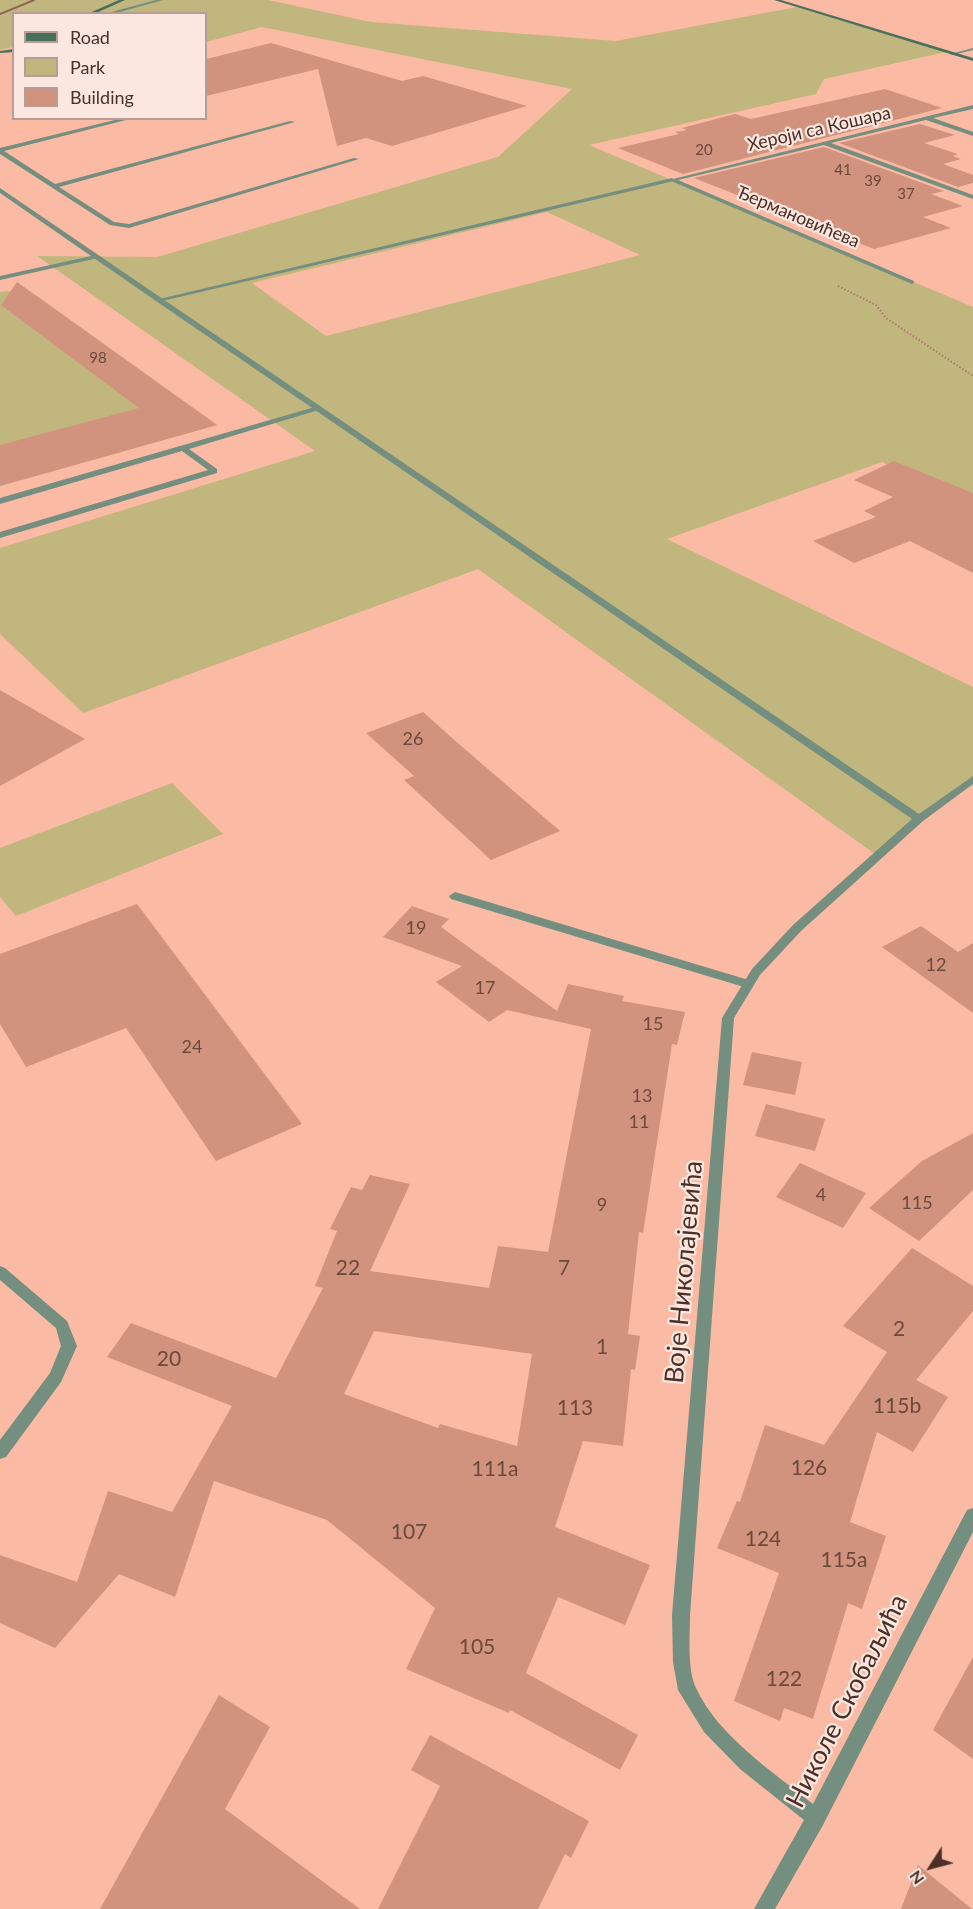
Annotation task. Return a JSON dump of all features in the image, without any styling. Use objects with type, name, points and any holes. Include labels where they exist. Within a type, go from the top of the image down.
[{"type":"main road","points":[[94,12],[123,0]]},
{"type":"main road","points":[[776,0],[973,60]]},
{"type":"street","points":[[114,12],[161,0]]},
{"type":"street","points":[[952,54],[973,49]]},
{"type":"street","name":"Хероји са Кошара","points":[[158,300],[973,107]]},
{"type":"street","points":[[926,118],[973,134]]},
{"type":"street","points":[[0,150],[124,120]]},
{"type":"street","points":[[54,186],[292,122]]},
{"type":"street","points":[[824,142],[973,197]]},
{"type":"street","points":[[0,150],[112,224],[129,226],[356,159]]},
{"type":"street","name":"Ђермановићева","points":[[672,180],[912,282]]},
{"type":"street","points":[[0,190],[919,819]]},
{"type":"street","points":[[0,278],[96,257]]},
{"type":"street","points":[[0,501],[318,409]]},
{"type":"street","points":[[0,535],[214,471],[183,448]]},
{"type":"street","name":"Воје Николајевића","points":[[816,1818],[746,1763],[710,1726],[687,1690],[682,1662],[681,1615],[728,1018],[756,972],[796,928],[919,819],[973,779]]},
{"type":"street","points":[[455,896],[748,984]]},
{"type":"street","points":[[0,1272],[62,1325],[69,1346],[56,1377],[0,1452]]},
{"type":"street","name":"Николе Скобаљића","points":[[764,1909],[816,1818],[972,1519]]},
{"type":"path","points":[[838,286],[876,305],[886,318],[973,376]]},
{"type":"green space","points":[[0,0],[268,0],[371,22],[616,41],[797,7],[946,52],[824,79],[816,94],[589,145],[973,307],[973,509],[882,462],[667,539],[973,687],[973,779],[879,857],[478,569],[83,713],[0,634],[0,548],[315,451],[37,256],[157,257],[498,157],[572,89],[262,27],[207,42],[207,12],[12,12],[12,47],[0,50]],"holes":[[[547,212],[640,255],[326,336],[252,283]]]},
{"type":"green space","points":[[15,291],[37,296],[217,425],[0,486],[0,292]]},
{"type":"green space","points":[[172,783],[223,834],[16,916],[0,897],[0,848]]},
{"type":"building","points":[[271,43],[402,81],[423,76],[527,106],[392,146],[366,138],[337,146],[318,69],[207,96],[207,59]]},
{"type":"building","points":[[885,89],[942,108],[683,174],[618,148],[679,134],[675,132],[687,130],[682,128],[735,114],[751,119]]},
{"type":"building","points":[[920,124],[955,135],[924,143],[958,154],[953,156],[961,159],[943,164],[973,175],[973,183],[958,187],[839,143]]},
{"type":"building","points":[[824,147],[944,191],[931,194],[963,206],[923,217],[951,228],[874,249],[694,178]]},
{"type":"building","points":[[17,282],[217,425],[0,486],[0,445],[139,408],[1,305]]},
{"type":"building","points":[[894,461],[973,493],[973,573],[910,541],[854,563],[813,541],[876,517],[864,511],[893,497],[854,480]]},
{"type":"building","points":[[0,690],[85,739],[0,786]]},
{"type":"building","points":[[423,712],[560,831],[491,860],[404,780],[414,776],[366,733]]},
{"type":"building","points":[[137,904],[302,1124],[216,1161],[126,1028],[26,1067],[0,1024],[0,954]]},
{"type":"building","points":[[412,906],[449,919],[441,927],[557,1011],[568,984],[624,996],[622,1001],[685,1012],[677,1045],[672,1044],[643,1233],[639,1232],[628,1334],[640,1336],[635,1370],[631,1369],[623,1446],[583,1441],[555,1527],[650,1565],[625,1625],[558,1597],[526,1673],[638,1735],[620,1770],[510,1710],[509,1713],[406,1669],[435,1608],[327,1520],[214,1481],[175,1597],[119,1574],[55,1648],[0,1623],[0,1555],[77,1582],[108,1491],[172,1512],[232,1406],[107,1357],[131,1323],[276,1378],[323,1288],[315,1286],[337,1231],[330,1229],[351,1187],[362,1190],[370,1175],[410,1184],[370,1271],[489,1288],[498,1246],[548,1252],[591,1029],[507,1010],[489,1022],[436,982],[462,966],[383,937]],"holes":[[[374,1331],[532,1354],[517,1446],[440,1424],[438,1428],[344,1394]]]},
{"type":"building","points":[[921,926],[958,952],[973,943],[973,1013],[882,947]]},
{"type":"building","points":[[752,1052],[802,1062],[795,1095],[743,1085]]},
{"type":"building","points":[[766,1104],[825,1119],[815,1151],[755,1136]]},
{"type":"building","points":[[973,1133],[973,1190],[919,1241],[869,1208],[922,1161]]},
{"type":"building","points":[[800,1163],[866,1193],[843,1228],[776,1197]]},
{"type":"building","points":[[912,1248],[973,1286],[973,1311],[916,1380],[948,1397],[913,1452],[877,1432],[850,1522],[886,1536],[862,1609],[848,1603],[813,1719],[784,1708],[780,1721],[734,1701],[779,1573],[717,1548],[737,1501],[740,1502],[765,1425],[824,1445],[887,1352],[843,1326]]},
{"type":"building","points":[[973,1657],[973,1759],[933,1730]]},
{"type":"building","points":[[219,1695],[270,1727],[225,1809],[360,1909],[100,1909]]},
{"type":"building","points":[[430,1735],[589,1821],[571,1858],[565,1854],[538,1909],[378,1909],[440,1786],[411,1770]]},
{"type":"building","points":[[918,1865],[972,1909],[901,1909]]},
{"type":"railway","points":[[0,14],[34,0]]}]
